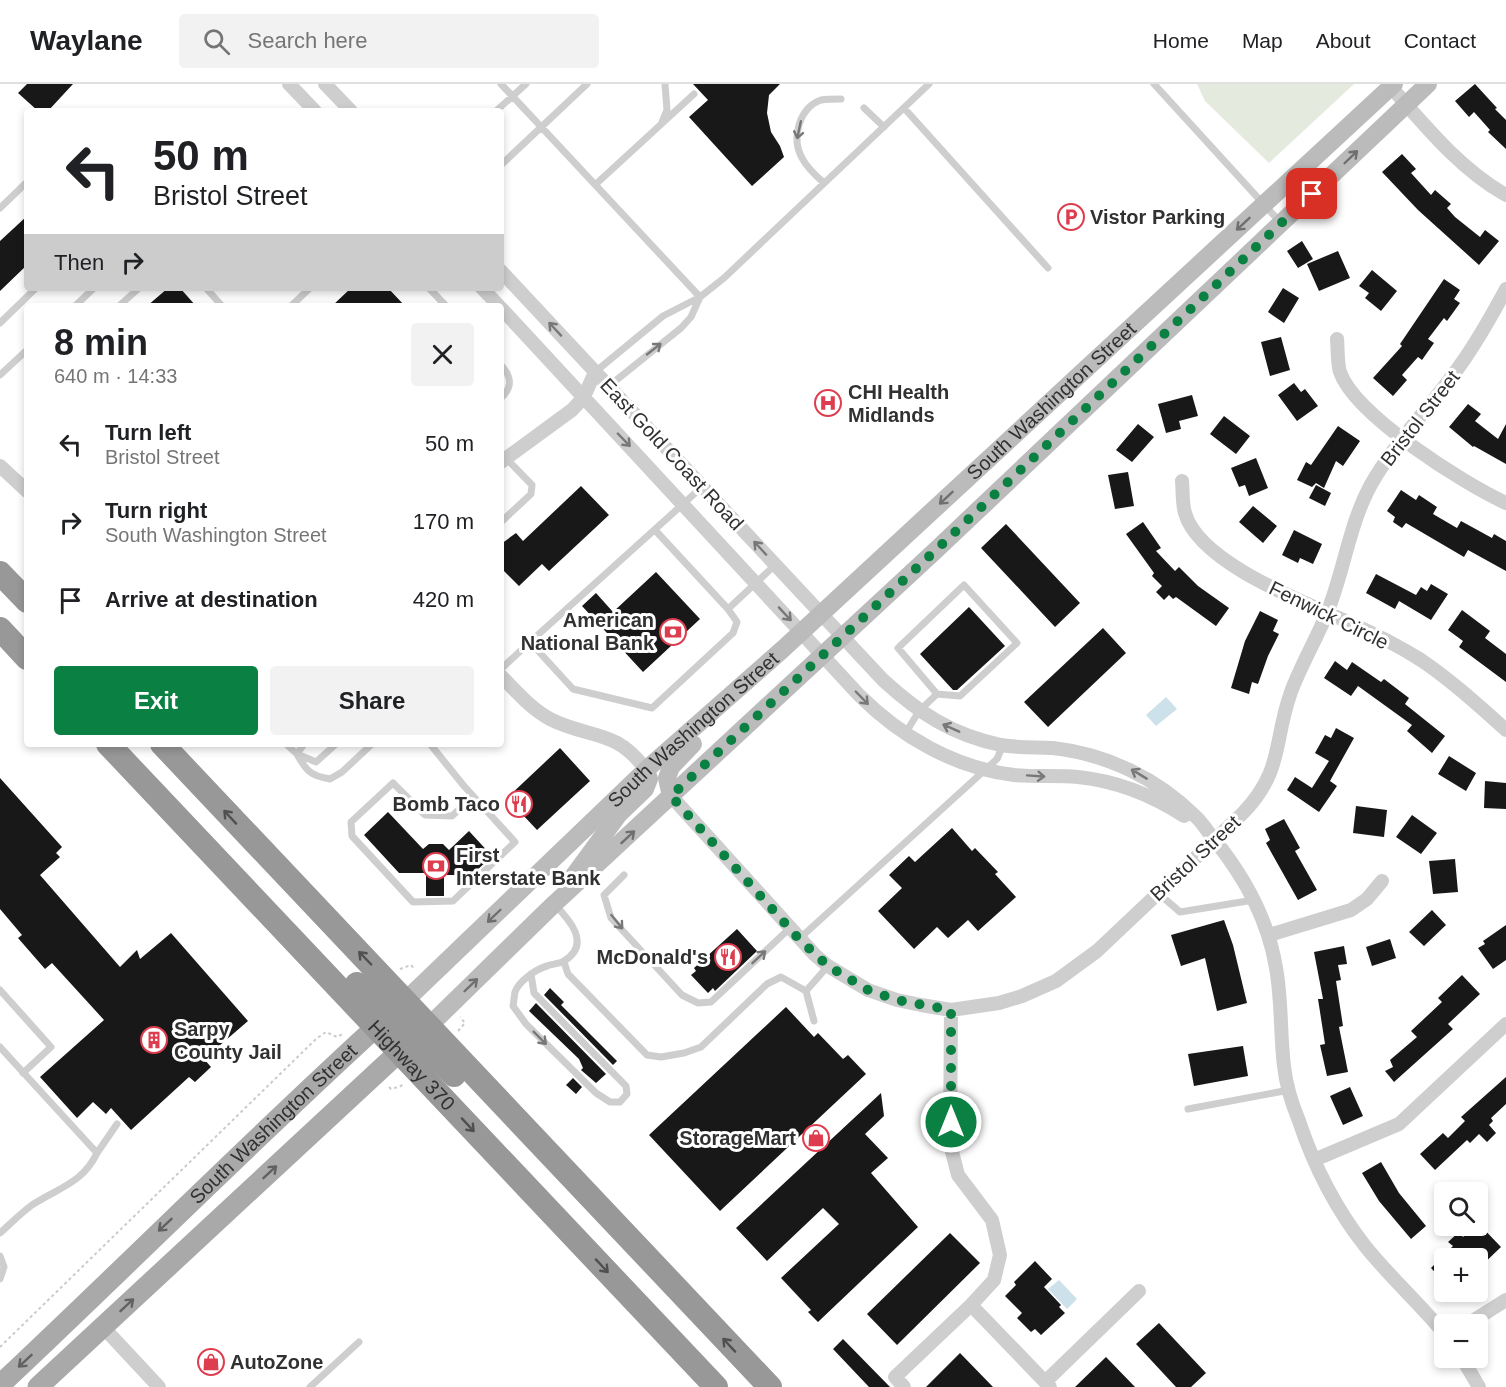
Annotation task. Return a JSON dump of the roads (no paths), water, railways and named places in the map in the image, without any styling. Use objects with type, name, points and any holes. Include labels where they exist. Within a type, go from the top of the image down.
[{"type":"highway","points":[[0,573],[24,598]]},
{"type":"highway","points":[[0,629],[24,655]]},
{"type":"highway","name":"Highway 370","points":[[111,747],[150,788],[414,1039],[716,1387]]},
{"type":"highway","name":"Highway 370","points":[[165,747],[390,1014],[414,1039],[633,1242],[770,1387]]},
{"type":"main road","name":"South Washington Street","points":[[38,1387],[843,637],[1428,84]]},
{"type":"main road","name":"South Washington Street","points":[[0,1385],[158,1232],[646,770],[801,632],[1393,85]]},
{"type":"main road","points":[[671,796],[666,778],[671,767],[743,697],[748,680]]},
{"type":"main road","points":[[554,904],[585,858],[619,814],[645,789],[649,779],[646,770]]},
{"type":"street","points":[[289,84],[312,108]]},
{"type":"street","points":[[325,84],[348,108]]},
{"type":"street","points":[[1393,85],[1406,104],[1483,182],[1506,195]]},
{"type":"street","name":"East Gold Coast Road","points":[[504,274],[883,680],[919,711],[964,734],[1003,745],[1054,748],[1104,758],[1127,767],[1196,816],[1214,839]]},
{"type":"street","name":"Bristol Street","points":[[671,796],[795,933],[828,966],[868,990],[897,1000],[951,1010],[999,1003],[1056,981],[1097,951],[1158,893],[1253,802],[1269,778],[1279,745],[1287,701],[1326,614],[1361,506],[1375,477],[1403,437],[1461,365],[1506,289]]},
{"type":"street","name":"East Gold Coast Road","points":[[485,291],[496,303]]},
{"type":"street","name":"East Gold Coast Road","points":[[504,311],[801,632],[875,710],[905,734],[927,747],[986,770],[1014,775],[1077,777],[1130,788],[1156,798],[1214,839]]},
{"type":"street","points":[[1337,339],[1340,372],[1353,394],[1375,416],[1462,480],[1506,503]]},
{"type":"street","points":[[584,397],[595,372]]},
{"type":"street","points":[[504,457],[566,415],[584,397],[609,386]]},
{"type":"street","points":[[0,466],[24,488]]},
{"type":"street","name":"Fenwick Circle","points":[[1182,481],[1185,514],[1199,538],[1234,567],[1282,593],[1351,623],[1421,660],[1471,698],[1506,730]]},
{"type":"street","points":[[504,679],[541,713],[562,724],[610,738],[630,752],[646,770]]},
{"type":"street","points":[[1214,839],[1240,874],[1269,935],[1277,969],[1284,1070],[1299,1123],[1314,1160],[1337,1206],[1365,1246],[1434,1322]]},
{"type":"street","points":[[1269,935],[1351,910],[1367,899],[1382,881]]},
{"type":"street","points":[[904,1387],[895,1377],[994,1280],[1000,1255],[992,1220],[958,1175],[950,1144],[951,1010]]},
{"type":"street","points":[[1314,1160],[1399,1124],[1506,1023]]},
{"type":"street","points":[[971,1305],[1047,1384],[1139,1291]]},
{"type":"street","points":[[1484,1314],[1506,1300]]},
{"type":"street","points":[[103,1327],[159,1387]]},
{"type":"street","points":[[1468,1368],[1479,1387]]},
{"type":"lane","points":[[501,84],[700,297]]},
{"type":"lane","points":[[499,108],[526,84]]},
{"type":"lane","points":[[504,162],[587,84]]},
{"type":"lane","points":[[661,124],[667,110],[665,84]]},
{"type":"lane","points":[[595,372],[663,316],[700,297],[724,278],[929,84]]},
{"type":"lane","points":[[1154,84],[1281,224]]},
{"type":"lane","points":[[596,184],[694,93]]},
{"type":"lane","points":[[824,183],[812,172],[801,156],[796,139],[800,121],[810,108],[821,100],[841,99]]},
{"type":"lane","points":[[864,108],[884,127]]},
{"type":"lane","points":[[904,108],[1048,268]]},
{"type":"lane","points":[[0,207],[24,185]]},
{"type":"lane","points":[[0,323],[33,291]]},
{"type":"lane","points":[[78,303],[91,291]]},
{"type":"lane","points":[[122,303],[136,291]]},
{"type":"lane","points":[[209,291],[219,303]]},
{"type":"lane","points":[[294,303],[307,291]]},
{"type":"lane","points":[[432,291],[443,303]]},
{"type":"lane","points":[[609,386],[681,328],[691,317],[700,297]]},
{"type":"lane","points":[[0,375],[24,353]]},
{"type":"lane","points":[[504,369],[511,383],[504,396]]},
{"type":"lane","points":[[504,460],[532,485],[531,494],[504,519]]},
{"type":"lane","points":[[504,666],[703,486]]},
{"type":"lane","points":[[530,642],[573,689],[652,708],[733,633],[737,622],[728,609],[655,530]]},
{"type":"lane","points":[[728,609],[776,564]]},
{"type":"lane","points":[[905,734],[919,711],[937,694],[960,696],[1017,643],[964,585],[898,648],[937,694]]},
{"type":"lane","points":[[624,875],[604,895],[611,918],[682,995],[698,1003],[711,1002],[986,770],[997,759],[1003,745]]},
{"type":"lane","points":[[289,747],[314,776],[330,779],[342,772],[369,747]]},
{"type":"lane","points":[[297,754],[302,747]]},
{"type":"lane","points":[[297,754],[316,762],[333,747]]},
{"type":"lane","points":[[432,747],[514,842],[453,901],[413,902],[352,836],[351,822],[393,783],[425,815],[452,816],[473,796]]},
{"type":"lane","points":[[1158,893],[1180,912],[1210,906],[1229,906],[1254,900]]},
{"type":"lane","points":[[531,974],[534,993],[626,1086],[627,1094],[620,1102],[610,1102],[596,1093],[526,1024],[513,1006],[515,991],[531,974],[548,965],[564,962],[574,952],[578,940],[575,927],[554,904]]},
{"type":"lane","points":[[564,962],[568,974],[646,1055],[661,1057],[701,1047],[767,984],[781,977],[806,991],[814,1021]]},
{"type":"lane","points":[[806,991],[828,966]]},
{"type":"lane","points":[[0,990],[51,1047],[23,1073]]},
{"type":"lane","points":[[0,1047],[97,1153]]},
{"type":"lane","points":[[1188,1109],[1289,1090]]},
{"type":"lane","points":[[0,1233],[31,1206],[69,1185],[90,1167],[117,1124]]},
{"type":"lane","points":[[0,1256],[4,1267],[0,1279]]},
{"type":"lane","points":[[310,1387],[358,1342]]},
{"type":"water","points":[[1166,697],[1177,709],[1156,726],[1146,715]]},
{"type":"water","points":[[1059,1280],[1077,1299],[1067,1309],[1048,1289]]},
{"type":"place","name":"Vistor Parking","points":[[1071,217]]},
{"type":"place","name":"CHI Health Midlands","points":[[828,403]]},
{"type":"place","name":"American National Bank","points":[[673,632]]},
{"type":"place","name":"Bomb Taco","points":[[519,804]]},
{"type":"place","name":"First Interstate Bank","points":[[436,866]]},
{"type":"place","name":"McDonald's","points":[[728,957]]},
{"type":"place","name":"Sarpy County Jail","points":[[154,1040]]},
{"type":"place","name":"StorageMart","points":[[816,1138]]},
{"type":"place","name":"AutoZone","points":[[211,1362]]}]
